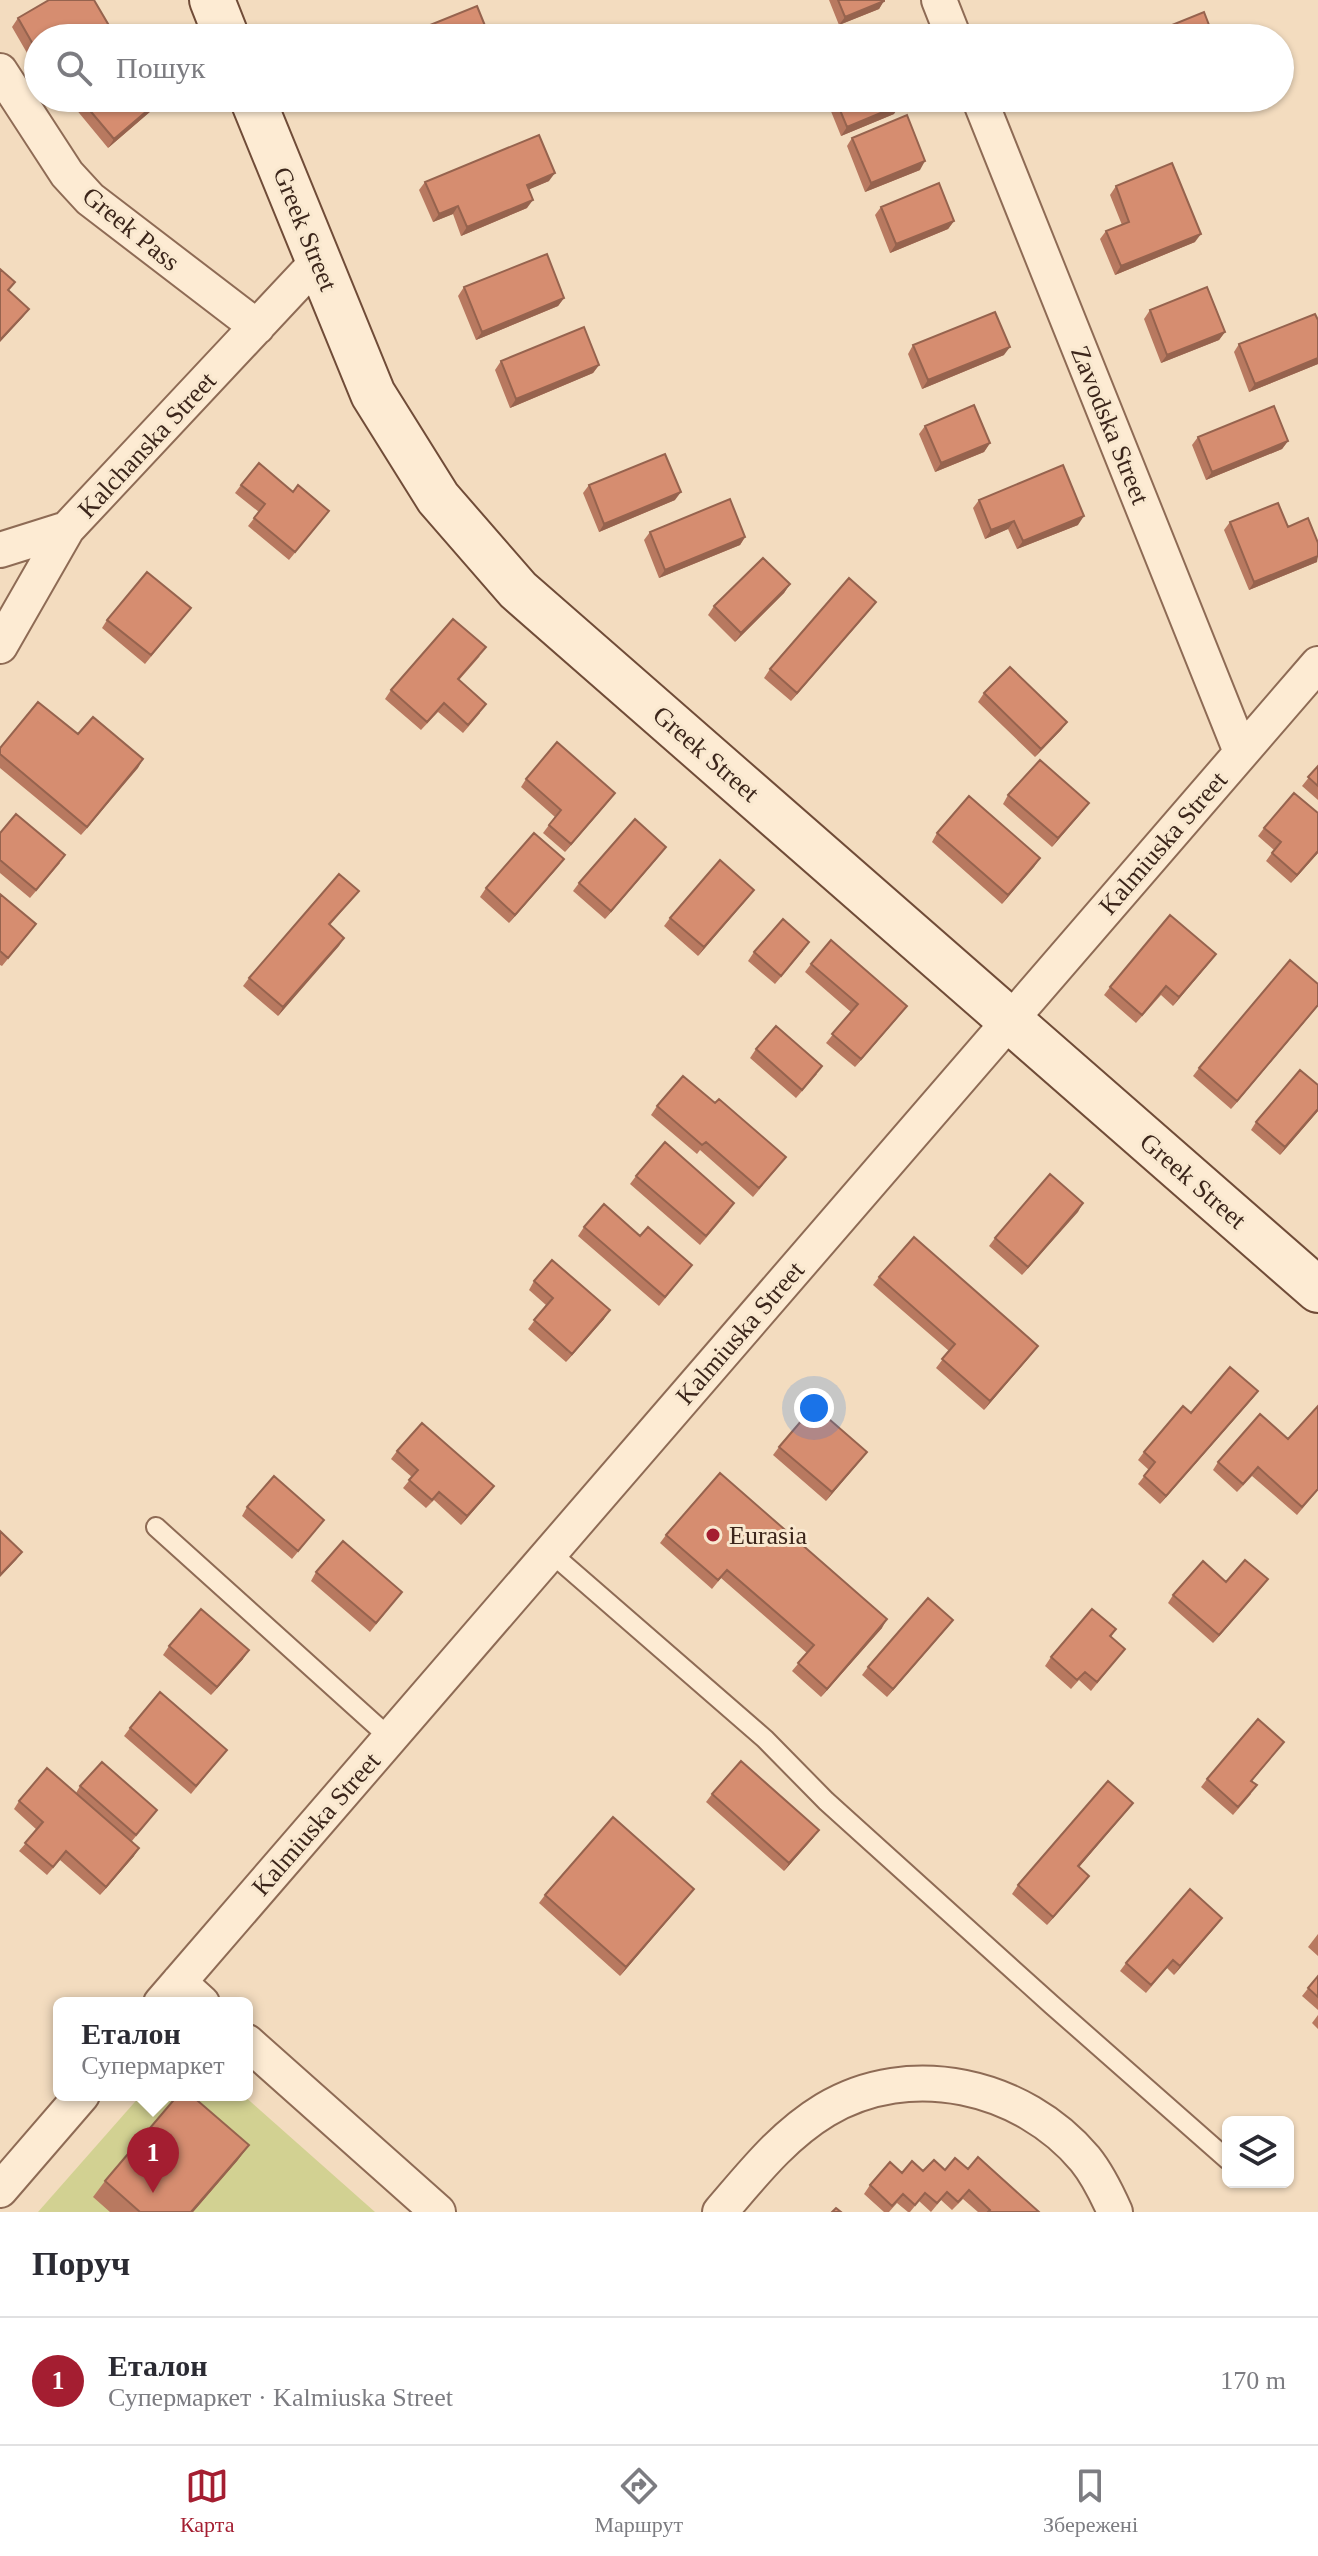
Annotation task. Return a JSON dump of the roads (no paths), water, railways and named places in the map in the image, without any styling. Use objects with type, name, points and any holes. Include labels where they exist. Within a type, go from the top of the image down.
[{"type":"street","points":[[212,0],[221,24]]},
{"type":"street","points":[[939,0],[948,24]]},
{"type":"street","name":"Greek Pass","points":[[1,76],[24,110]]},
{"type":"street","name":"Greek Pass","points":[[25,112],[67,174],[90,199],[257,327]]},
{"type":"street","name":"Greek Street","points":[[258,112],[373,394],[438,498],[518,590],[1318,1290]]},
{"type":"street","name":"Zavodska Street","points":[[985,112],[1241,752]]},
{"type":"street","name":"Kalchanska Street","points":[[0,646],[67,529],[318,261]]},
{"type":"street","points":[[0,550],[67,529]]},
{"type":"street","name":"Kalmiuska Street","points":[[181,1996],[390,1738],[1318,664]]},
{"type":"street","points":[[253,2047],[438,2212]]},
{"type":"street","points":[[720,2212],[772,2153],[798,2128],[827,2108],[883,2088],[931,2083],[966,2087],[1000,2097],[1032,2113],[1061,2134],[1086,2160],[1115,2212]]},
{"type":"street","points":[[0,2190],[77,2101]]},
{"type":"lane","points":[[156,1527],[390,1738]]},
{"type":"lane","points":[[551,1553],[765,1739],[859,1831],[1222,2155]]},
{"type":"place","name":"Eurasia","points":[[713,1535]]},
{"type":"place","name":"Еталон","points":[[153,2193]]}]
